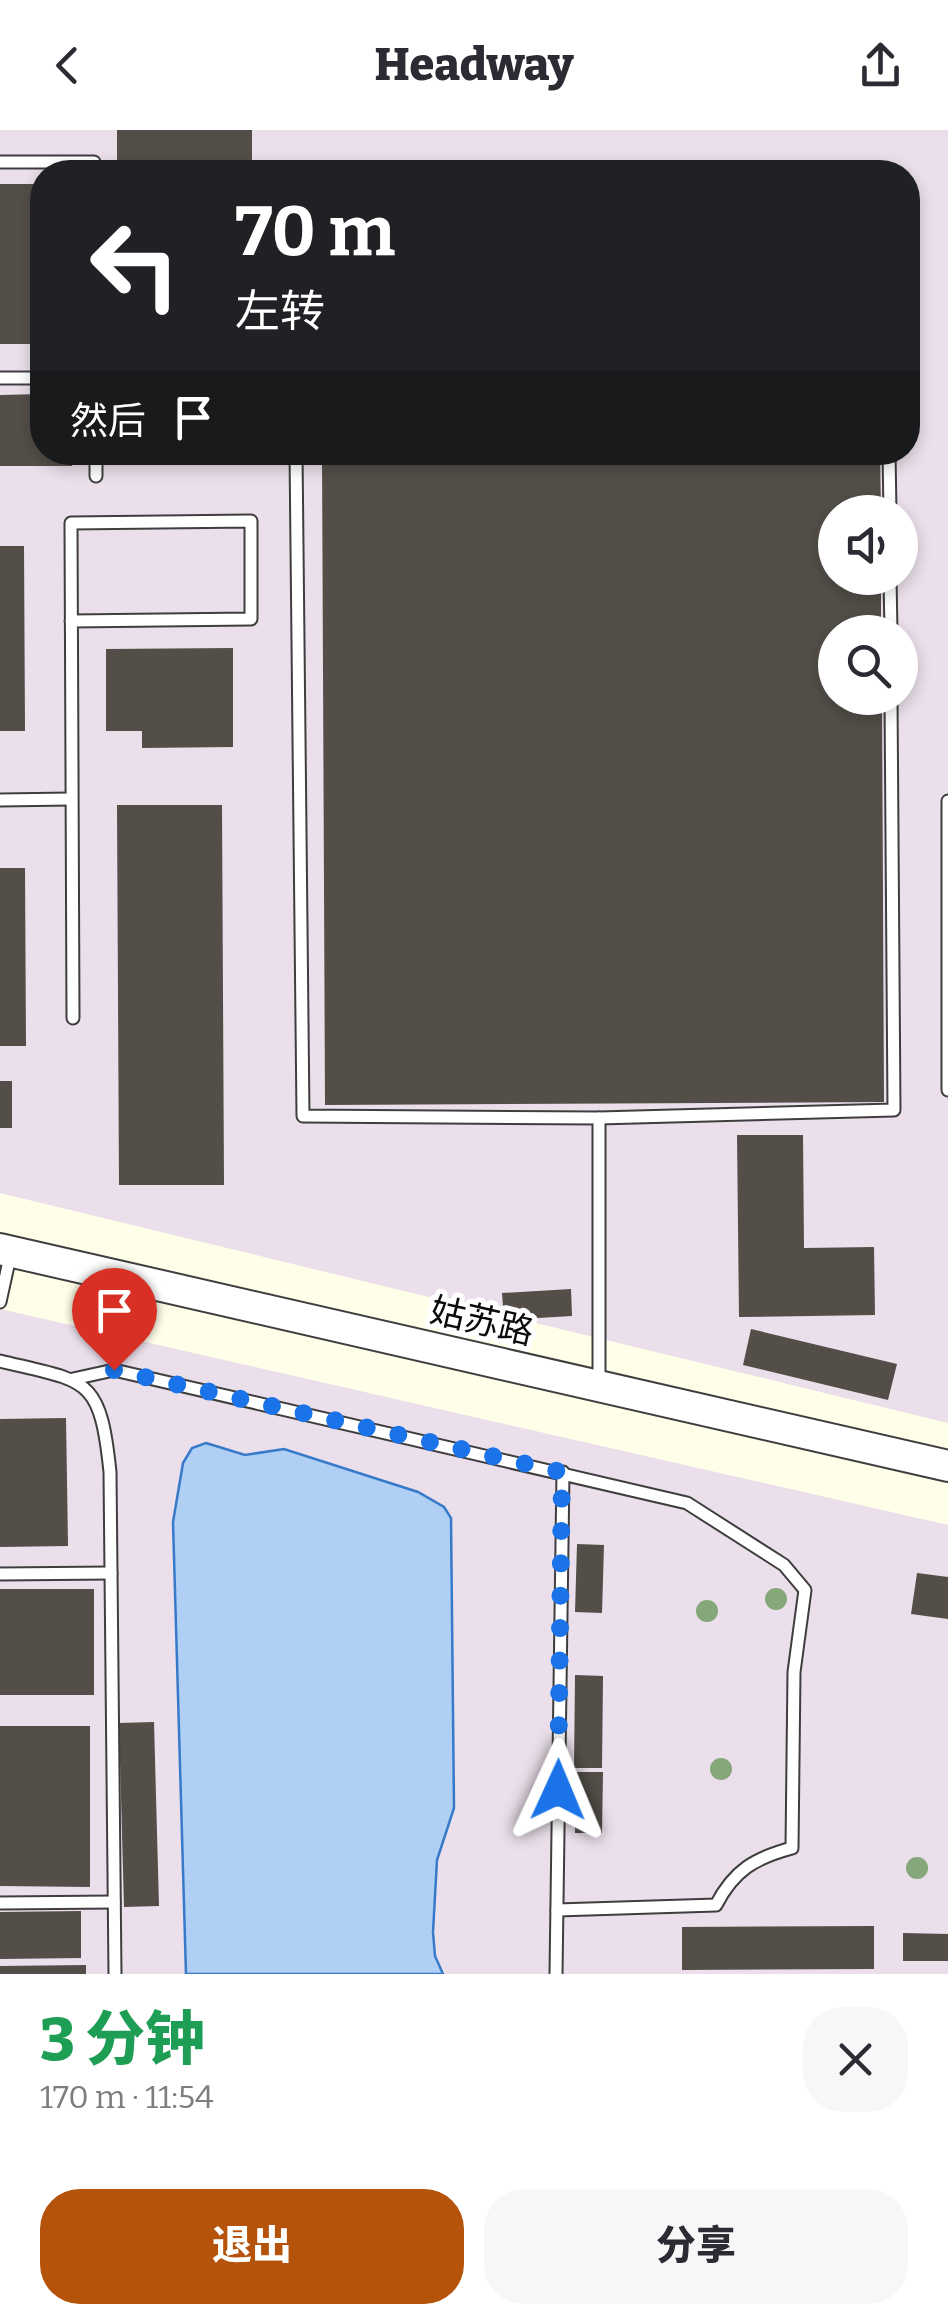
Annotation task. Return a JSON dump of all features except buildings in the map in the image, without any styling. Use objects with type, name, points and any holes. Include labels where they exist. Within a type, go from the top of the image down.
[{"type":"street","name":"姑苏路","points":[[6,1250],[948,1466]]},
{"type":"lane","points":[[0,162],[30,162]]},
{"type":"lane","points":[[0,378],[30,378]]},
{"type":"lane","points":[[96,465],[96,476]]},
{"type":"lane","points":[[296,465],[304,1116],[599,1118],[894,1110],[891,715]]},
{"type":"lane","points":[[889,465],[890,495]]},
{"type":"lane","points":[[71,621],[251,619],[251,521],[71,523],[71,621],[71,800],[73,1018]]},
{"type":"lane","points":[[0,800],[71,800]]},
{"type":"lane","points":[[948,801],[948,1090]]},
{"type":"lane","points":[[599,1118],[599,1386]]},
{"type":"lane","points":[[0,1302],[6,1250]]},
{"type":"lane","points":[[0,1361],[74,1379],[95,1396],[105,1421],[111,1573],[115,1974]]},
{"type":"lane","points":[[74,1379],[114,1370],[687,1503],[784,1564],[805,1590],[794,1672],[792,1848],[756,1858],[728,1882],[716,1905],[557,1910]]},
{"type":"lane","points":[[556,1974],[562,1472]]},
{"type":"lane","points":[[0,1574],[111,1573]]},
{"type":"lane","points":[[0,1903],[114,1902]]},
{"type":"shaded area","points":[[0,130],[948,130],[948,1423],[0,1193]]},
{"type":"shaded area","points":[[0,1309],[948,1525],[948,1974],[0,1974]]},
{"type":"water","points":[[206,1443],[245,1455],[284,1449],[418,1492],[444,1507],[451,1518],[454,1808],[437,1860],[433,1932],[435,1956],[443,1974],[186,1974],[173,1522],[183,1463],[192,1448]]},
{"type":"route","points":[[114,1370],[562,1472],[558,1790]]}]
